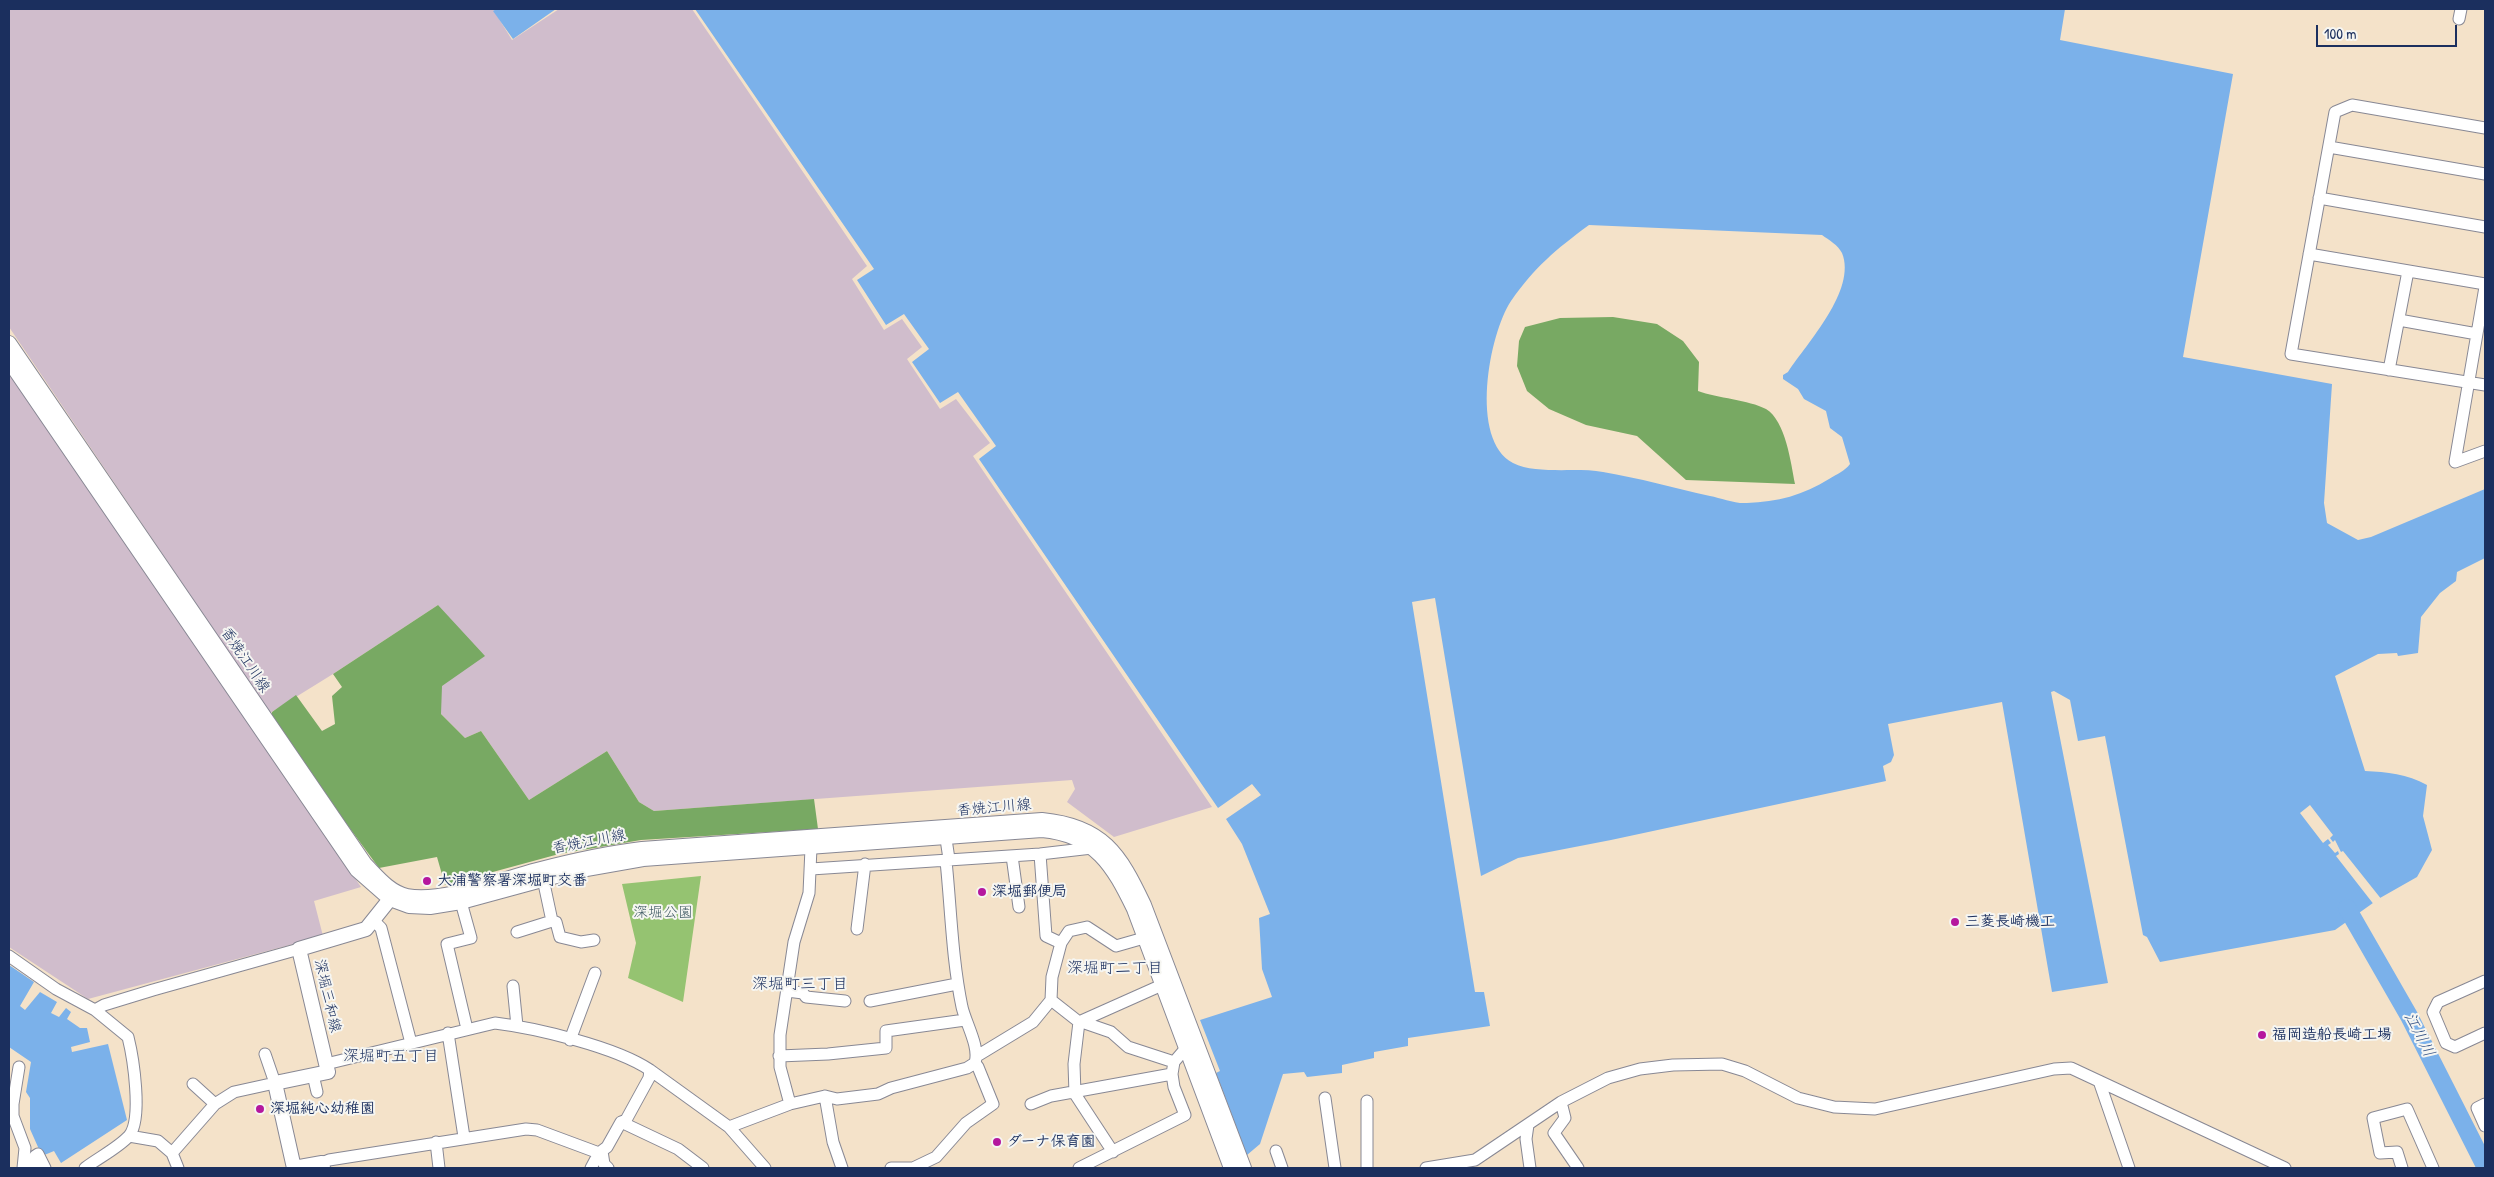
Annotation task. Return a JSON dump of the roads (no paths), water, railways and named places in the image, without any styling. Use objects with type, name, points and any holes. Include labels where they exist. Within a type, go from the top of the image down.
[{"type":"main road","name":"香焼江川線","points":[[9,343],[365,864],[381,880],[399,893],[418,897],[449,894],[540,869],[642,848],[1042,820],[1059,827],[1092,848],[1107,853],[1121,861],[1144,905],[1220,1124],[1231,1168]]},
{"type":"main road","name":"香焼江川線","points":[[9,361],[357,870],[390,900],[420,908],[461,902],[544,883],[585,869],[643,859],[877,843],[947,841],[1059,827],[1083,829],[1096,836],[1107,853],[1144,938],[1186,1048],[1220,1124],[1244,1168]]},
{"type":"main road","name":"深堀三和線","points":[[326,1064],[301,957],[377,924],[390,900]]},
{"type":"main road","points":[[322,1166],[294,1168],[275,1083],[328,1072],[326,1064]]},
{"type":"street","points":[[2485,128],[2352,105],[2335,112],[2291,354],[2485,385]]},
{"type":"street","points":[[2329,146],[2485,174]]},
{"type":"street","points":[[2319,198],[2485,227]]},
{"type":"street","points":[[2309,254],[2485,286],[2455,462],[2485,451]]},
{"type":"street","points":[[2389,370],[2408,271]]},
{"type":"street","points":[[2399,320],[2477,334]]},
{"type":"street","points":[[891,1168],[913,1168],[936,1157],[966,1123],[993,1104],[976,1060],[958,984],[946,861],[949,859],[947,841]]},
{"type":"street","points":[[877,843],[878,863]]},
{"type":"street","points":[[790,1104],[779,1056],[794,942],[809,893],[811,848]]},
{"type":"street","points":[[811,869],[878,863],[1040,854],[1092,848]]},
{"type":"street","points":[[1040,854],[1046,936],[1061,943]]},
{"type":"street","points":[[1012,856],[1019,907]]},
{"type":"street","points":[[856,929],[865,864]]},
{"type":"street","points":[[544,883],[552,921],[556,922],[560,937],[581,942],[594,940]]},
{"type":"street","points":[[461,902],[471,938],[448,944],[467,1029]]},
{"type":"street","points":[[517,932],[552,921]]},
{"type":"street","points":[[377,924],[385,942],[411,1043]]},
{"type":"street","points":[[729,1127],[790,1104],[825,1096],[837,1098],[878,1094],[891,1088],[966,1068],[1033,1022],[1051,1000],[1052,977],[1061,943],[1069,931],[1087,927],[1116,946],[1144,938]]},
{"type":"street","points":[[9,956],[56,989],[100,1013],[128,1037],[136,1080],[134,1117],[129,1136],[85,1168]]},
{"type":"street","points":[[100,1013],[104,1005],[153,990],[301,957]]},
{"type":"street","points":[[570,1040],[595,973]]},
{"type":"street","points":[[2485,982],[2438,1002],[2433,1012],[2446,1043],[2455,1047],[2485,1033]]},
{"type":"street","points":[[870,1001],[958,984]]},
{"type":"street","points":[[1081,1022],[1162,985]]},
{"type":"street","points":[[512,986],[517,1026]]},
{"type":"street","points":[[787,991],[803,993],[806,997],[845,1001]]},
{"type":"street","points":[[1051,1000],[1081,1022],[1111,1032],[1128,1048],[1174,1062]]},
{"type":"street","points":[[779,1056],[828,1054],[886,1048],[886,1031],[965,1020]]},
{"type":"street","points":[[1081,1022],[1074,1064],[1075,1094],[1113,1152]]},
{"type":"street","points":[[326,1064],[495,1023],[517,1026],[627,1058],[650,1070],[729,1127],[765,1168]]},
{"type":"street","points":[[448,1033],[464,1137]]},
{"type":"street","points":[[1079,1168],[1185,1115],[1174,1087],[1172,1074],[1174,1062],[1186,1048]]},
{"type":"street","points":[[172,1153],[215,1104],[234,1092],[275,1083],[265,1054]]},
{"type":"street","points":[[1426,1168],[1476,1160],[1561,1102],[1608,1078],[1640,1069],[1673,1064],[1722,1064],[1745,1071],[1798,1098],[1834,1107],[1875,1109],[2065,1067],[2099,1081],[2277,1167]]},
{"type":"street","points":[[20,1067],[11,1104],[13,1116],[25,1148],[22,1168]]},
{"type":"street","points":[[591,1168],[601,1152],[607,1147],[622,1122],[626,1120],[640,1097],[649,1078],[650,1070]]},
{"type":"street","points":[[1031,1104],[1052,1096],[1075,1094],[1172,1074]]},
{"type":"street","points":[[313,1075],[317,1092]]},
{"type":"street","points":[[2099,1081],[2129,1168]]},
{"type":"street","points":[[193,1084],[215,1104]]},
{"type":"street","points":[[825,1096],[834,1142],[842,1168]]},
{"type":"street","points":[[1325,1098],[1335,1168]]},
{"type":"street","points":[[1367,1101],[1367,1168]]},
{"type":"street","points":[[1561,1102],[1565,1118],[1554,1133],[1578,1168]]},
{"type":"street","points":[[2485,1104],[2477,1108],[2485,1126]]},
{"type":"street","points":[[2402,1168],[2397,1152],[2380,1153],[2374,1118],[2407,1109],[2433,1168]]},
{"type":"street","points":[[622,1122],[678,1149],[703,1168]]},
{"type":"street","points":[[1528,1125],[1526,1139],[1530,1168]]},
{"type":"street","points":[[322,1166],[329,1160],[464,1137],[526,1129],[537,1130],[601,1152]]},
{"type":"street","points":[[129,1136],[158,1141],[172,1153],[178,1168]]},
{"type":"street","points":[[436,1142],[439,1168]]},
{"type":"street","points":[[1276,1151],[1282,1168]]},
{"type":"street","points":[[601,1152],[604,1164],[608,1168]]},
{"type":"street","points":[[33,1168],[35,1156],[38,1154],[45,1168]]},
{"type":"water","points":[[496,9],[556,9],[513,39],[493,11]]},
{"type":"water","points":[[695,9],[2065,9],[2060,40],[2233,74],[2183,357],[2332,384],[2324,503],[2327,523],[2358,540],[2371,537],[2485,489],[2485,558],[2457,572],[2456,581],[2440,593],[2421,617],[2418,653],[2398,656],[2397,653],[2378,654],[2335,676],[2365,771],[2397,774],[2427,785],[2423,816],[2432,850],[2417,877],[2380,898],[2335,930],[2160,962],[2147,937],[2143,935],[2105,736],[2078,741],[2070,700],[2054,691],[2051,692],[2108,983],[2052,992],[2002,702],[1888,724],[1894,755],[1891,762],[1883,766],[1886,781],[1518,858],[1481,876],[1435,598],[1412,602],[1475,992],[1484,992],[1490,1026],[1408,1038],[1408,1046],[1374,1052],[1374,1058],[1342,1065],[1342,1073],[1307,1077],[1304,1072],[1283,1074],[1260,1144],[1247,1155],[1216,1073],[1220,1071],[1200,1020],[1272,997],[1262,969],[1259,918],[1270,914],[1242,844],[1226,819],[1261,795],[1252,784],[1218,808],[979,459],[996,446],[958,392],[940,403],[912,362],[929,349],[904,314],[886,325],[857,280],[874,269]],"holes":[[[1589,225],[1822,235],[1836,245],[1842,253],[1845,268],[1843,283],[1828,316],[1788,372],[1783,375],[1783,379],[1798,389],[1804,399],[1826,411],[1830,428],[1842,437],[1850,464],[1843,471],[1820,485],[1790,497],[1742,503],[1603,472],[1545,470],[1523,467],[1513,463],[1499,451],[1491,433],[1487,410],[1487,386],[1490,361],[1503,316],[1511,301],[1537,269]]]},
{"type":"water","points":[[9,965],[34,982],[20,1006],[25,1010],[40,992],[57,1002],[51,1013],[59,1017],[66,1008],[71,1012],[67,1019],[80,1028],[87,1028],[90,1042],[71,1047],[72,1052],[108,1044],[127,1120],[61,1163],[54,1151],[42,1156],[30,1129],[30,1098],[26,1092],[31,1062],[9,1047]]},
{"type":"waterway","name":"江川川","points":[[2347,908],[2409,1016],[2485,1166]]},
{"type":"place","name":"大浦警察署深堀町交番","points":[[427,881]]},
{"type":"place","name":"深堀郵便局","points":[[982,892]]},
{"type":"place","name":"三菱長崎機工","points":[[1955,922]]},
{"type":"place","name":"福岡造船長崎工場","points":[[2262,1035]]},
{"type":"place","name":"深堀純心幼稚園","points":[[260,1109]]},
{"type":"place","name":"ダーナ保育園","points":[[997,1142]]},
{"type":"district","name":"深堀町二丁目","points":[[1115,969]]},
{"type":"district","name":"深堀町三丁目","points":[[800,985]]},
{"type":"district","name":"深堀町五丁目","points":[[391,1057]]},
{"type":"park label","name":"深堀公園","points":[[663,913]]}]
